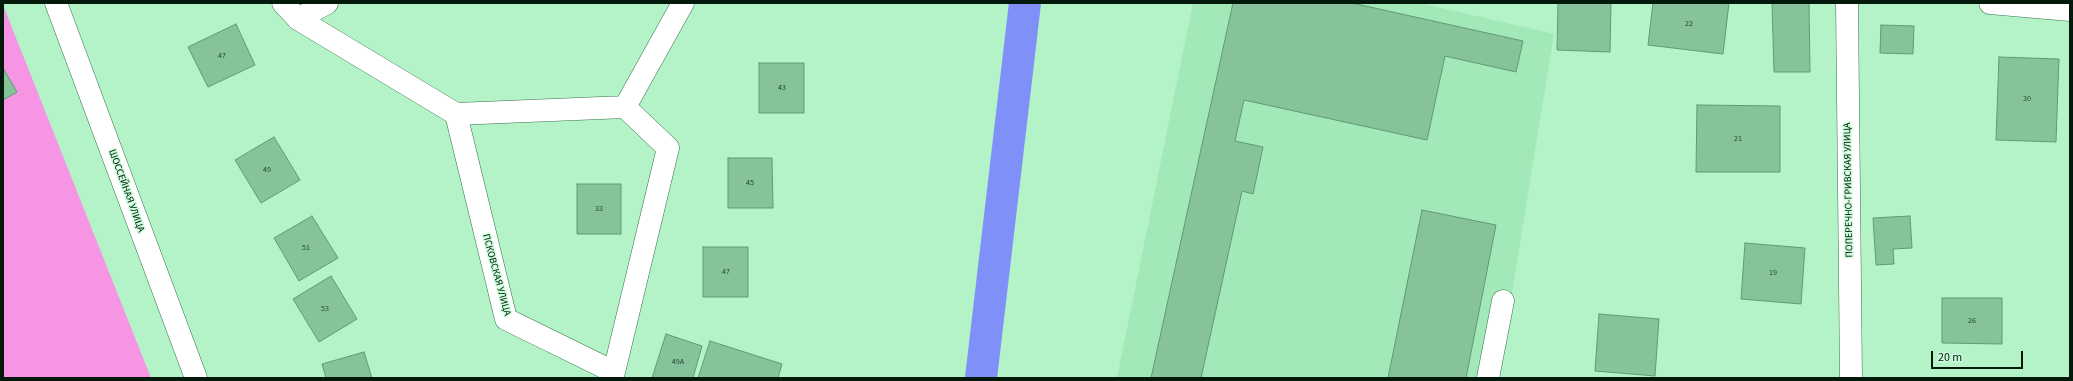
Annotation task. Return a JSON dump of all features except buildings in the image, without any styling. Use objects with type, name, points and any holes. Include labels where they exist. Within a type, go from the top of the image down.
[{"type":"street","name":"ШОССЕЙНАЯ УЛИЦА","points":[[56,3],[196,378]]},
{"type":"street","points":[[283,3],[298,20],[456,114],[624,107],[683,3]]},
{"type":"street","points":[[298,20],[327,3]]},
{"type":"street","name":"ПОПЕРЕЧНО-ГРИВСКАЯ УЛИЦА","points":[[1847,3],[1851,378]]},
{"type":"street","points":[[1990,3],[2070,10]]},
{"type":"street","name":"ПСКОВСКАЯ УЛИЦА","points":[[456,114],[506,319],[612,375],[668,148],[624,107]]},
{"type":"street","points":[[1488,378],[1502,301]]},
{"type":"shaded area","points":[[1193,3],[1420,3],[1554,34],[1498,378],[1117,378]]},
{"type":"shaded area","points":[[3,5],[151,378],[3,378]]},
{"type":"waterway","points":[[981,378],[1025,3]]}]
